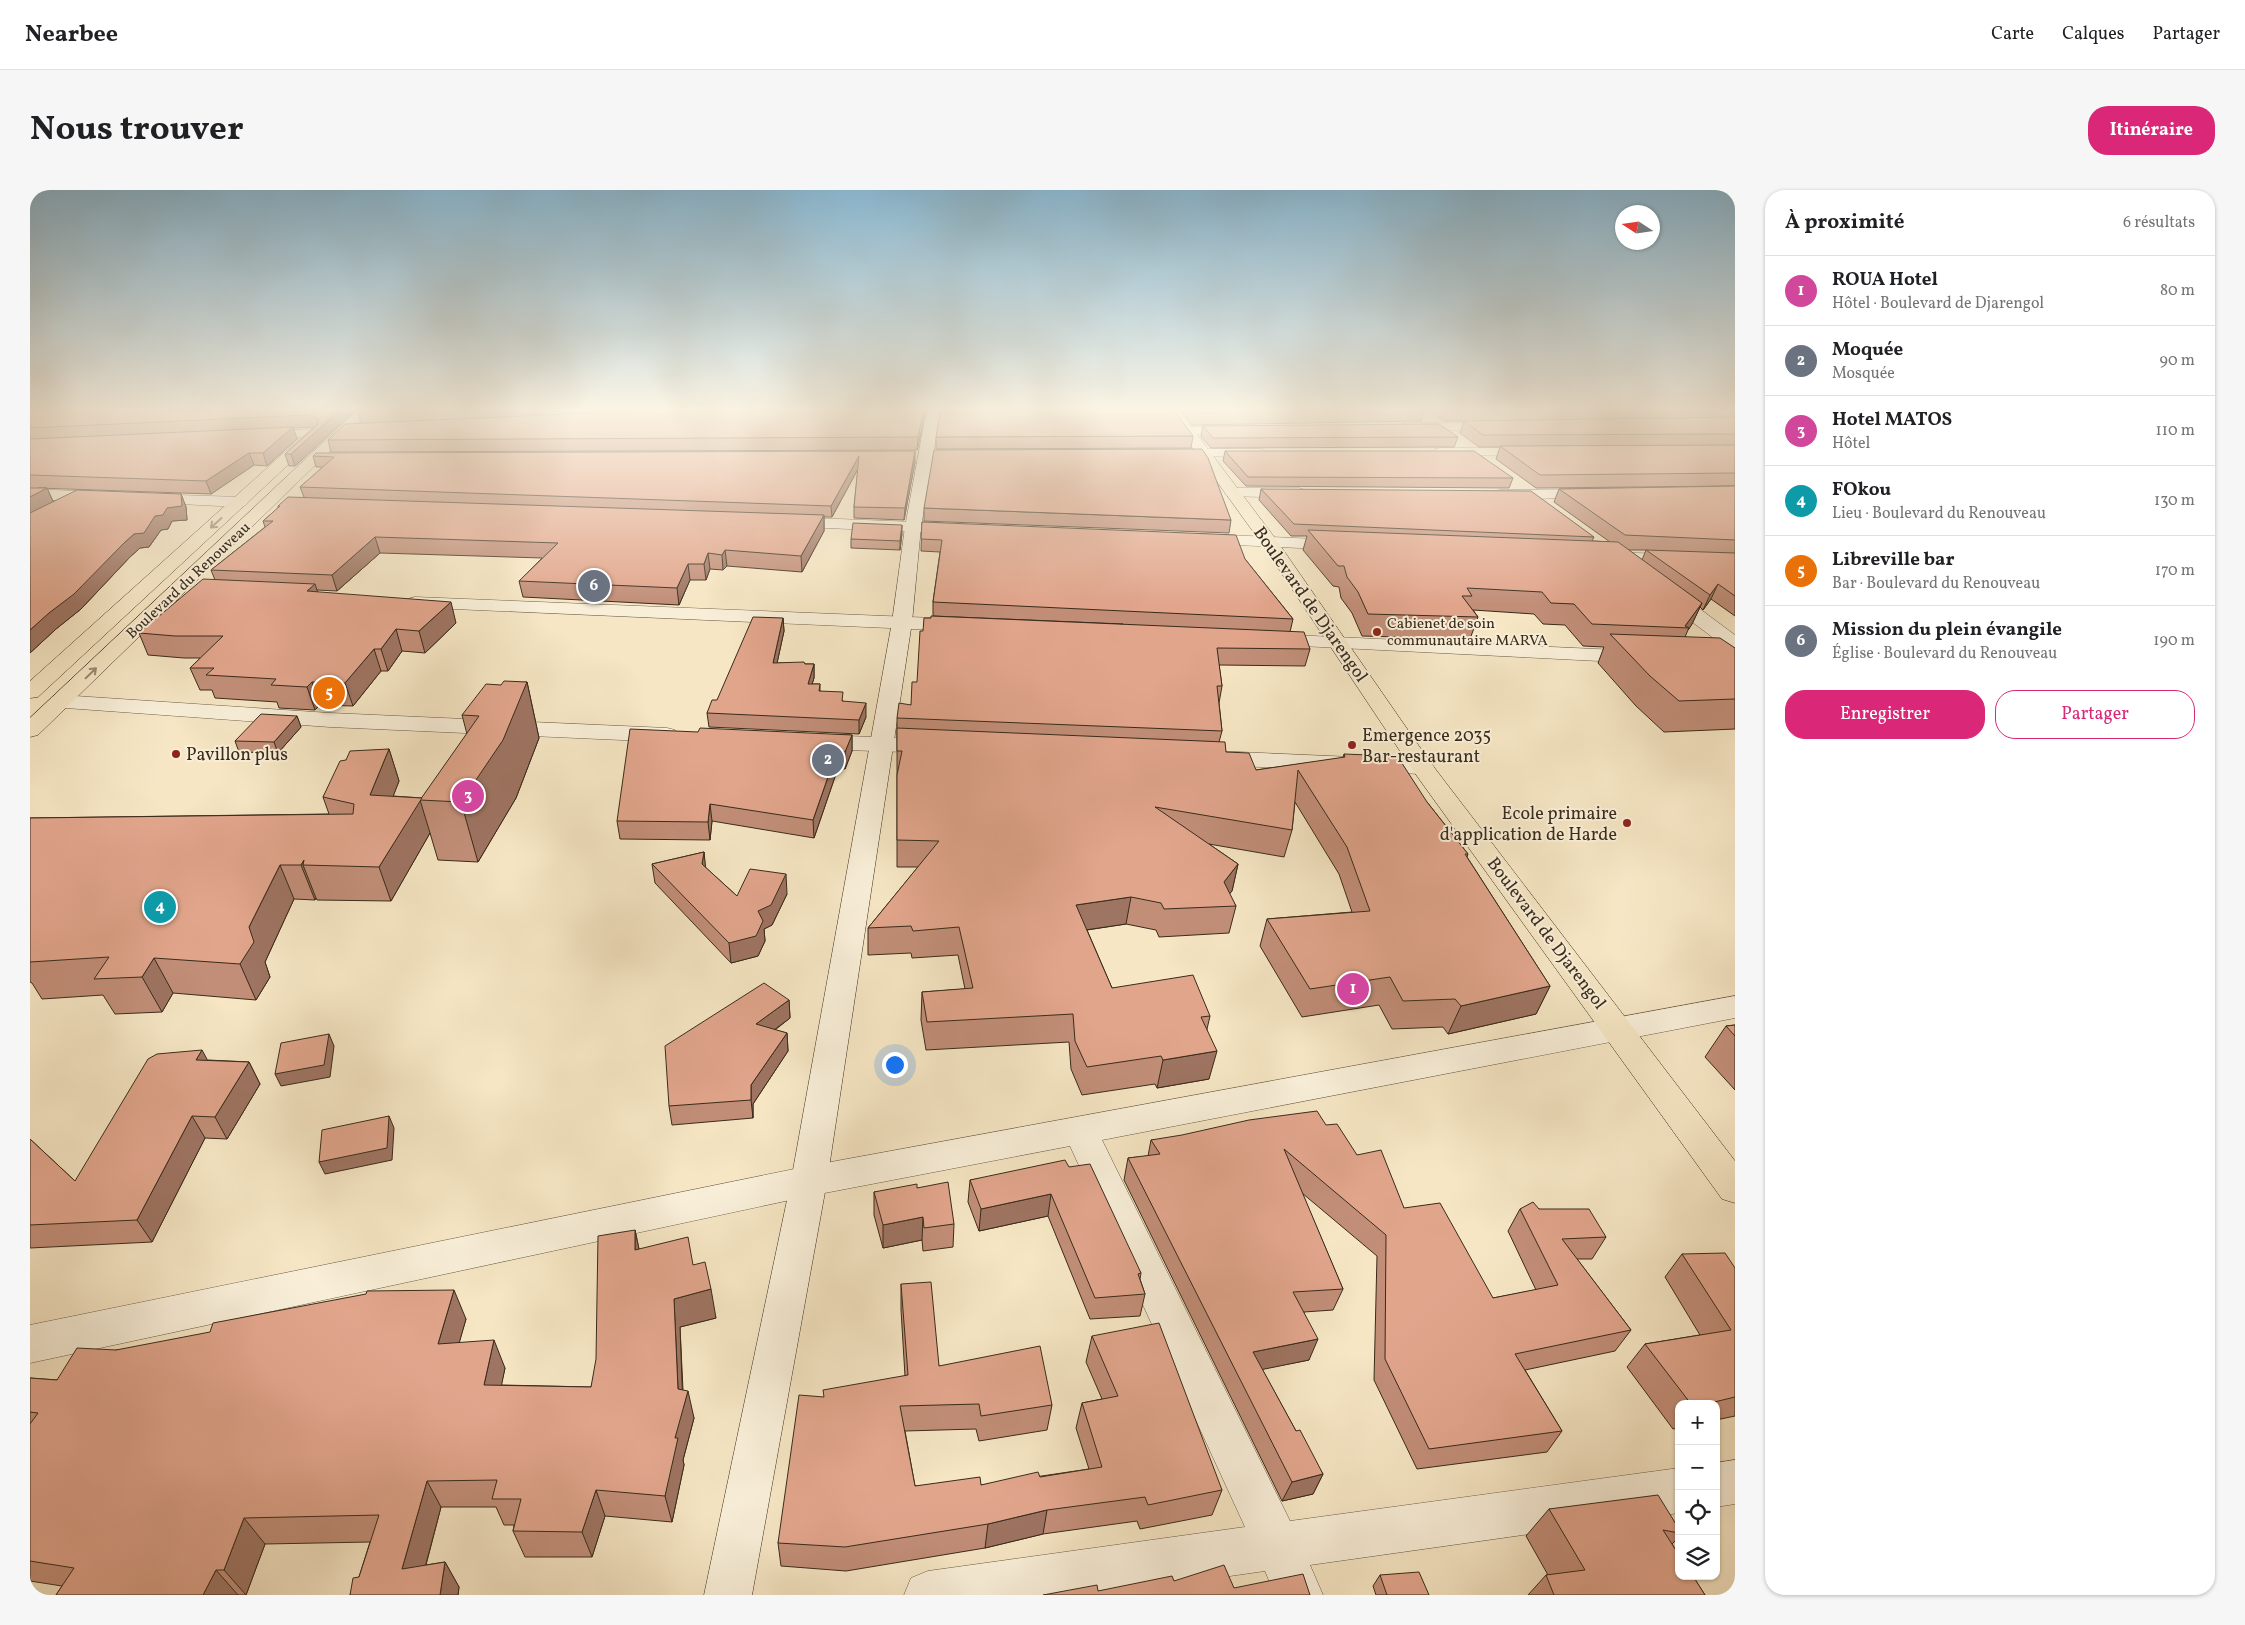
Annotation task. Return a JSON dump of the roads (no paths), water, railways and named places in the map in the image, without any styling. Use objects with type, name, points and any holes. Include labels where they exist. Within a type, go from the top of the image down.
[{"type":"main road","name":"Boulevard du Renouveau","points":[[30,692],[270,474]]},
{"type":"main road","name":"Boulevard du Renouveau","points":[[30,730],[173,592],[300,474]]},
{"type":"main road","name":"Boulevard de Djarengol","points":[[1218,474],[1270,542],[1422,767],[1735,1188]]},
{"type":"street","points":[[728,1595],[809,1181],[902,622],[921,474]]},
{"type":"street","points":[[1512,479],[1557,512]]},
{"type":"street","points":[[1233,493],[1310,493]]},
{"type":"street","points":[[1488,494],[1611,493]]},
{"type":"street","points":[[30,494],[240,502]]},
{"type":"street","points":[[55,510],[80,496]]},
{"type":"street","points":[[269,504],[289,504]]},
{"type":"street","points":[[775,522],[963,529]]},
{"type":"street","points":[[1190,539],[1359,546]]},
{"type":"street","points":[[1595,540],[1645,578],[1732,655]]},
{"type":"street","points":[[1588,556],[1735,561]]},
{"type":"street","points":[[173,592],[203,594]]},
{"type":"street","points":[[400,603],[981,626]]},
{"type":"street","points":[[1250,639],[1656,657]]},
{"type":"street","points":[[60,702],[330,720],[688,736]]},
{"type":"street","points":[[795,741],[960,748]]},
{"type":"street","points":[[1196,757],[1422,767]]},
{"type":"street","points":[[30,1344],[809,1181],[1735,1007]]},
{"type":"street","points":[[1080,1130],[1129,1230],[1218,1424],[1279,1546],[1299,1595]]},
{"type":"street","points":[[1720,1484],[1735,1482]]},
{"type":"street","points":[[928,1595],[1675,1491]]},
{"type":"place","name":"Mission du plein évangile","points":[[594,586]]},
{"type":"place","name":"Cabienet de soin communautaire MARVA","points":[[1377,632]]},
{"type":"place","name":"Libreville bar","points":[[329,693]]},
{"type":"place","name":"Emergence 2035 Bar-restaurant","points":[[1352,745]]},
{"type":"place","name":"Pavillon plus","points":[[176,754]]},
{"type":"place","name":"Moquée","points":[[828,760]]},
{"type":"place","name":"Hotel MATOS","points":[[468,796]]},
{"type":"place","name":"Ecole primaire d'application de Harde","points":[[1627,823]]},
{"type":"place","name":"FOkou","points":[[160,907]]},
{"type":"place","name":"ROUA Hotel","points":[[1353,989]]}]
